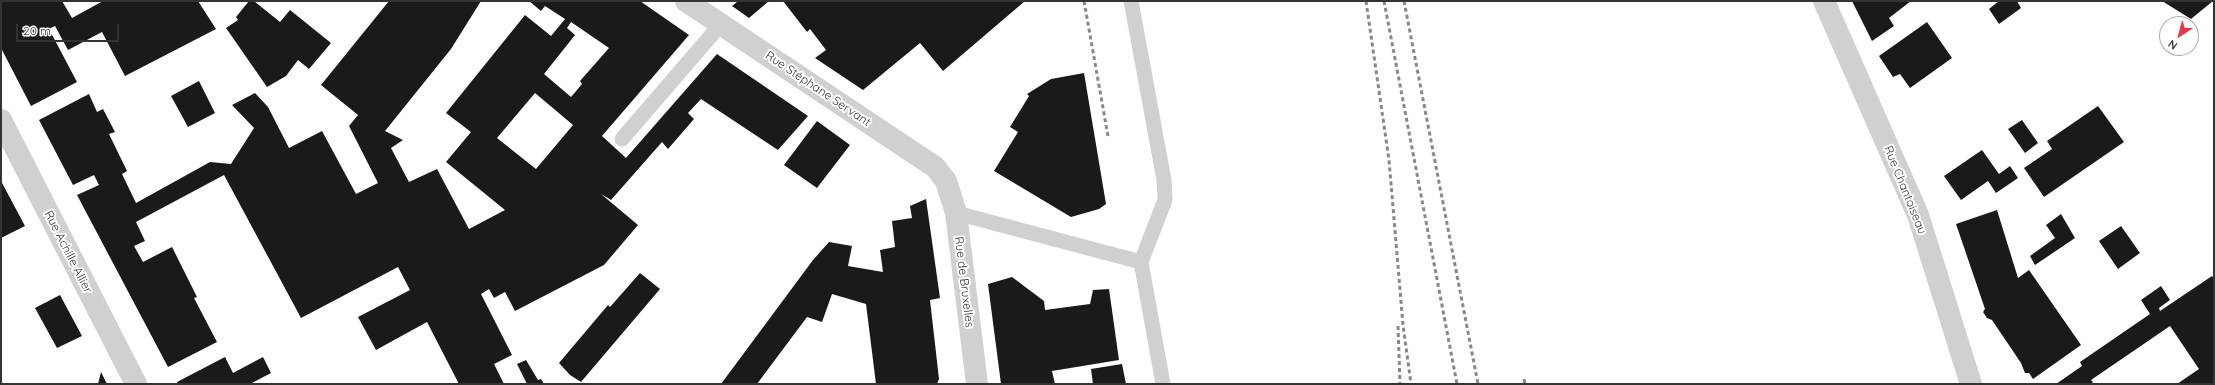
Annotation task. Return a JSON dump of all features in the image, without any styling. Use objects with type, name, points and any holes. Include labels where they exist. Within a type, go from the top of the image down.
[{"type":"street","name":"Rue Stéphane Servant","points":[[686,1],[935,167],[946,181]]},
{"type":"street","name":"Rue Chantoiseau","points":[[1824,1],[1918,215],[1971,384]]},
{"type":"street","name":"Rue Achille Allier","points":[[1,120],[136,384]]},
{"type":"street","name":"Rue de Bruxelles","points":[[946,181],[956,213],[977,384]]},
{"type":"lane","points":[[1131,1],[1164,180],[1165,200],[1141,262],[1163,384]]},
{"type":"lane","points":[[622,139],[721,24]]},
{"type":"lane","points":[[956,213],[1141,262]]},
{"type":"building","points":[[1,1],[62,1],[72,18],[103,1],[198,1],[216,29],[125,76],[102,32],[68,50],[55,26],[49,29],[77,82],[31,106],[1,48]]},
{"type":"building","points":[[249,1],[254,1],[280,22],[290,10],[331,43],[309,69],[298,60],[286,76],[267,87],[226,28],[238,20],[236,17]]},
{"type":"building","points":[[389,1],[481,1],[451,49],[385,131],[403,140],[391,148],[409,182],[437,169],[469,229],[505,210],[446,162],[471,132],[446,113],[525,15],[551,36],[565,19],[545,6],[541,11],[529,1],[640,1],[689,35],[602,136],[626,158],[717,54],[808,116],[778,150],[701,99],[688,113],[694,119],[668,149],[662,142],[611,200],[601,194],[638,225],[604,265],[515,311],[505,292],[494,298],[489,289],[481,294],[512,355],[494,364],[504,384],[459,384],[427,322],[376,350],[358,317],[410,290],[398,267],[301,318],[224,175],[136,222],[145,241],[134,246],[143,262],[172,247],[197,297],[194,298],[217,342],[168,367],[77,195],[99,185],[94,175],[73,185],[39,120],[89,94],[97,112],[103,109],[115,132],[109,134],[127,171],[122,174],[136,203],[210,162],[231,164],[254,128],[232,105],[255,93],[268,107],[289,148],[322,131],[356,194],[378,183],[349,126],[358,115],[321,85]],"holes":[[[571,22],[609,48],[580,81],[582,84],[571,97],[544,74],[575,35],[567,28]],[[535,93],[573,125],[536,169],[497,138]]]},
{"type":"building","points":[[738,1],[769,1],[749,18],[732,6]]},
{"type":"building","points":[[783,1],[1025,1],[943,71],[920,43],[863,90],[815,58],[826,50],[810,29],[807,32]]},
{"type":"building","points":[[1852,1],[1911,1],[1889,18],[1894,26],[1872,41]]},
{"type":"building","points":[[1999,1],[2017,1],[2021,8],[1999,24],[1989,9]]},
{"type":"building","points":[[2162,1],[2213,1],[2195,16],[2186,16]]},
{"type":"building","points":[[1927,22],[1952,58],[1910,88],[1900,74],[1893,77],[1879,56]]},
{"type":"building","points":[[1084,73],[1106,204],[1099,209],[1071,217],[994,171],[1018,132],[1010,127],[1029,96],[1027,94],[1051,79]]},
{"type":"building","points":[[199,81],[215,113],[188,127],[171,96]]},
{"type":"building","points":[[2098,106],[2124,142],[2044,197],[2024,168],[2052,149],[2047,141]]},
{"type":"building","points":[[2022,120],[2038,143],[2025,153],[2008,129]]},
{"type":"building","points":[[817,121],[850,145],[817,188],[784,165]]},
{"type":"building","points":[[1982,150],[1999,174],[2010,166],[2018,178],[1996,193],[1988,181],[1961,200],[1944,176]]},
{"type":"building","points":[[1,181],[25,226],[1,238]]},
{"type":"building","points":[[926,199],[940,298],[930,300],[939,379],[937,384],[876,384],[866,304],[832,294],[822,322],[807,317],[757,384],[721,384],[813,260],[829,242],[852,246],[848,266],[883,272],[880,250],[895,247],[892,221],[912,218],[910,206]]},
{"type":"building","points":[[1997,210],[2018,278],[2029,270],[2081,345],[2033,379],[2029,373],[2025,373],[2021,363],[1992,320],[1987,318],[1983,312],[1985,309],[1956,224]]},
{"type":"building","points":[[2061,214],[2075,238],[2035,265],[2030,256],[2055,238],[2046,225]]},
{"type":"building","points":[[2121,226],[2140,253],[2118,269],[2099,241]]},
{"type":"building","points":[[640,273],[660,289],[581,382],[570,375],[559,363],[608,305],[610,307]]},
{"type":"building","points":[[2212,276],[2214,279],[2214,384],[2177,384],[2199,369],[2170,326],[2091,380],[2093,382],[2091,384],[2056,384],[2082,366],[2080,362],[2150,314],[2141,300],[2161,286],[2170,300],[2159,308],[2160,311]]},
{"type":"building","points":[[1012,277],[1044,301],[1045,310],[1090,304],[1093,290],[1109,289],[1119,360],[1052,371],[1055,384],[1001,384],[988,284]]},
{"type":"building","points":[[60,295],[82,336],[57,348],[35,308]]},
{"type":"building","points":[[225,357],[233,373],[263,357],[271,373],[250,384],[178,384],[177,382]]},
{"type":"building","points":[[526,360],[538,380],[541,379],[544,384],[527,384],[517,364]]},
{"type":"building","points":[[1122,364],[1126,384],[1093,384],[1091,369]]},
{"type":"building","points":[[101,372],[107,384],[98,384]]},
{"type":"railway","points":[[1084,1],[1108,136]]},
{"type":"railway","points":[[1366,1],[1389,160],[1403,325],[1411,384]]},
{"type":"railway","points":[[1384,1],[1457,384]]},
{"type":"railway","points":[[1404,1],[1478,384]]},
{"type":"railway","points":[[1398,326],[1400,384]]},
{"type":"railway","points":[[1524,379],[1525,384]]}]
